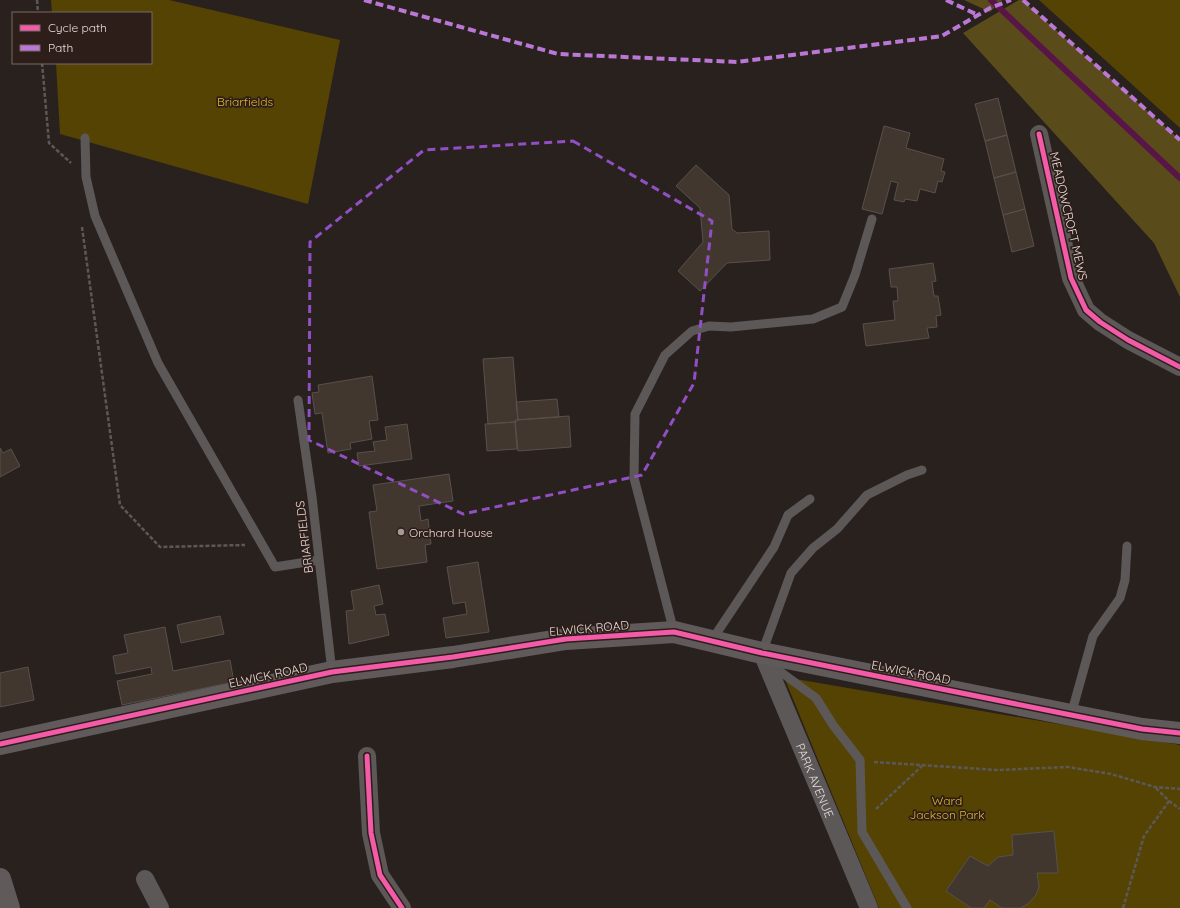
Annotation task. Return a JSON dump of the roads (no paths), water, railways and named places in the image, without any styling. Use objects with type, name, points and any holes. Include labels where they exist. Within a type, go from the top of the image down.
[{"type":"street","name":"MEADOWCROFT MEWS","points":[[1039,134],[1071,278],[1086,310],[1100,322],[1128,340],[1180,367]]},
{"type":"street","name":"ELWICK ROAD","points":[[0,744],[332,672],[453,657],[566,639],[674,632],[712,641],[764,657],[1142,729],[1180,733]]},
{"type":"street","name":"PARK AVENUE","points":[[764,657],[868,908]]},
{"type":"street","points":[[367,756],[371,833],[380,875],[402,908]]},
{"type":"street","points":[[0,879],[8,908]]},
{"type":"street","points":[[146,879],[160,908]]},
{"type":"lane","points":[[85,138],[86,177],[95,216],[158,363],[275,567],[319,560]]},
{"type":"lane","points":[[674,632],[634,478],[635,414],[665,355],[692,331],[709,326],[731,327],[813,319],[842,307],[855,275],[872,219]]},
{"type":"lane","name":"BRIARFIELDS","points":[[298,400],[332,672]]},
{"type":"lane","points":[[907,908],[862,832],[860,760],[833,725],[816,698],[764,657],[791,573],[812,548],[837,529],[867,495],[907,475],[922,470]]},
{"type":"lane","points":[[712,641],[774,547],[788,515],[810,499]]},
{"type":"lane","points":[[1071,715],[1093,636],[1120,598],[1125,580],[1127,546]]},
{"type":"waterway","points":[[991,0],[1180,178]]},
{"type":"place","name":"Orchard House","points":[[401,532]]},
{"type":"park label","name":"Briarfields","points":[[245,101]]},
{"type":"park label","name":"Ward Jackson Park","points":[[947,807]]}]
